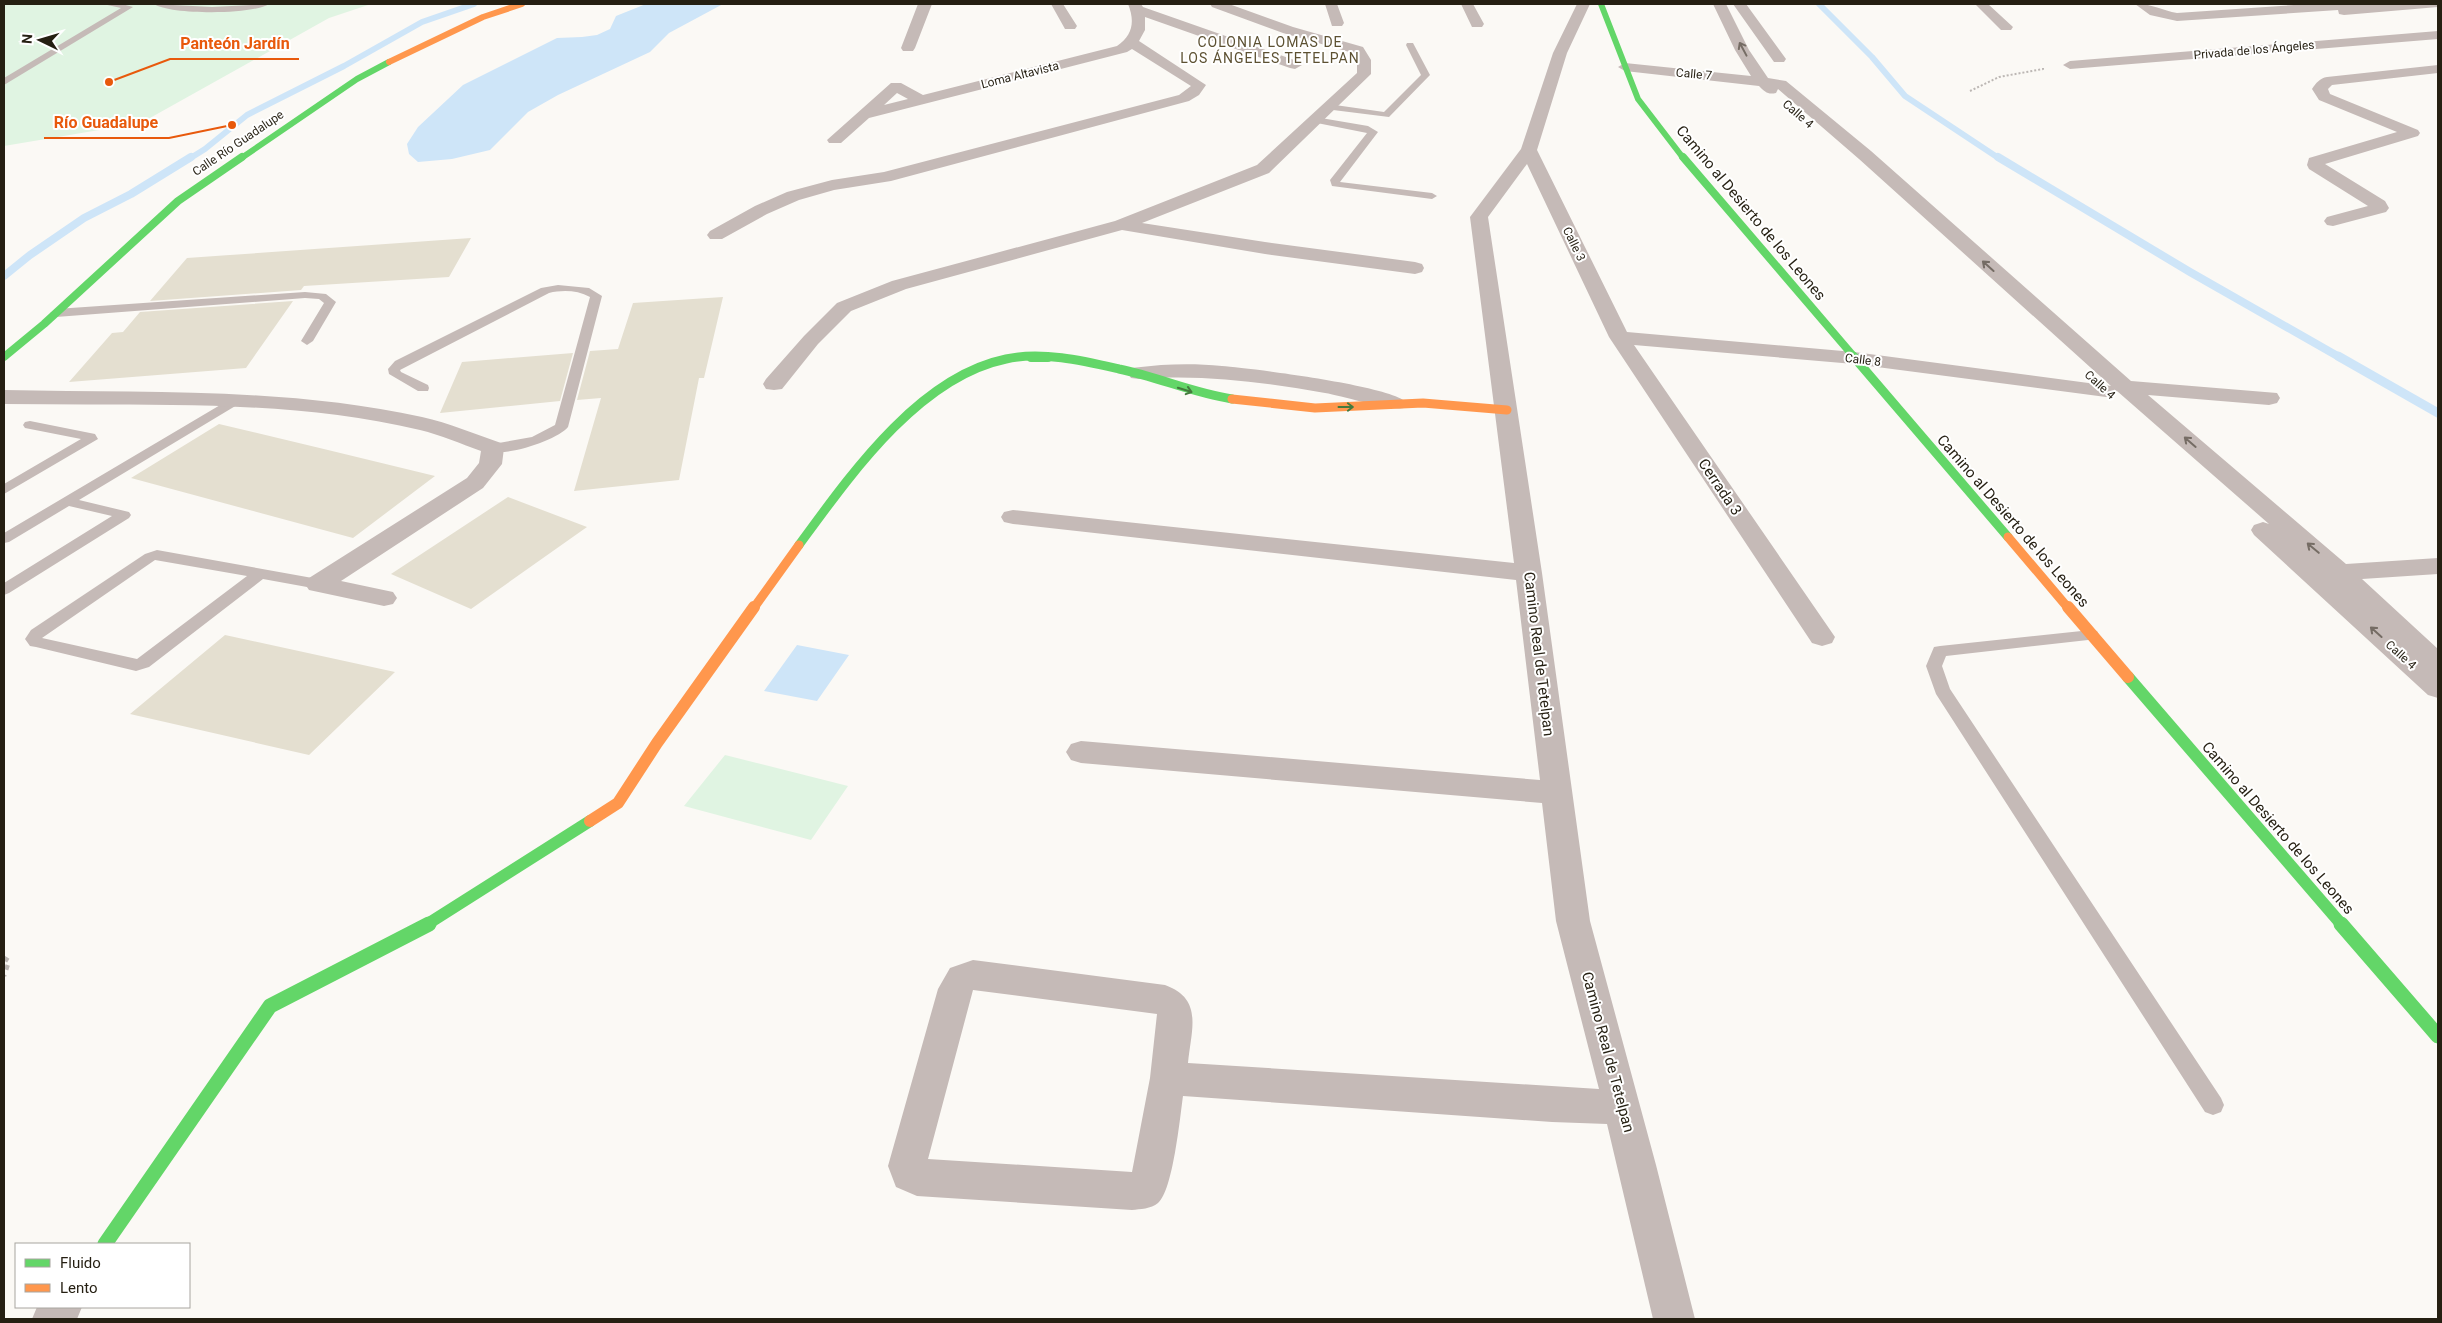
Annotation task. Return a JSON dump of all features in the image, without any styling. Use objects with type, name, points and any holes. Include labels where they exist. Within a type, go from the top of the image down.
[{"type":"street","name":"Calle Río Guadalupe","points":[[4,357],[56,313],[178,201],[357,79],[423,44],[483,17],[522,4]]},
{"type":"street","points":[[908,48],[925,4]]},
{"type":"street","points":[[1057,4],[1070,26]]},
{"type":"street","points":[[774,384],[811,340],[844,307],[899,285],[1121,225],[1262,169],[1364,74],[1364,60],[1358,50],[1288,30],[1217,4]]},
{"type":"street","points":[[1331,4],[1337,23]]},
{"type":"street","points":[[1467,4],[1477,24]]},
{"type":"street","name":"Camino Real de Tetelpan","points":[[1583,4],[1560,53],[1529,150],[1479,217],[1529,573],[1573,921],[1622,1107],[1674,1319]]},
{"type":"street","name":"Camino al Desierto de los Leones","points":[[1601,4],[1638,99],[1665,136],[2091,635],[2438,1036]]},
{"type":"street","name":"Calle 4","points":[[1720,4],[1762,80],[1949,251],[2340,572],[2438,665]]},
{"type":"street","points":[[1739,4],[1779,60]]},
{"type":"street","points":[[1980,4],[2006,27]]},
{"type":"street","points":[[2142,4],[2155,12],[2177,17],[2363,4]]},
{"type":"street","points":[[2251,19],[2436,4]]},
{"type":"street","points":[[716,235],[760,210],[793,196],[832,185],[885,177],[1184,98],[1199,85],[1132,43],[1138,34],[1136,7],[1295,65]]},
{"type":"street","name":"Privada de los Ángeles","points":[[2070,66],[2438,35]]},
{"type":"street","name":"Loma Altavista","points":[[835,140],[896,86],[921,100],[1105,54],[1132,43]]},
{"type":"street","name":"Calle 7","points":[[1625,67],[1762,80]]},
{"type":"street","points":[[2333,221],[2380,208],[2379,205],[2315,165],[2315,162],[2412,133],[2324,97],[2320,89],[2327,81],[2438,69]]},
{"type":"street","name":"Calle 3","points":[[1529,150],[1619,337]]},
{"type":"street","points":[[1121,225],[1265,248],[1415,268]]},
{"type":"street","name":"Calle 8","points":[[1619,337],[1854,358],[2116,389],[2269,398]]},
{"type":"street","name":"Cerrada 3","points":[[1619,337],[1822,637]]},
{"type":"street","points":[[106,1243],[270,1006],[432,922],[618,803],[657,743],[816,522],[887,434],[916,407],[981,366],[1009,357],[1042,357],[1139,373],[1196,393],[1258,404],[1357,407],[1396,403],[1476,406],[1507,410]]},
{"type":"street","points":[[1139,373],[1206,369],[1269,377],[1374,396],[1396,403]]},
{"type":"street","points":[[1258,404],[1269,377]]},
{"type":"street","name":"Calle 4","points":[[2116,389],[2438,688]]},
{"type":"street","points":[[4,397],[285,404],[358,412],[423,424],[493,448],[490,464],[475,483],[318,584]]},
{"type":"street","points":[[1013,517],[1529,573]]},
{"type":"street","points":[[2340,572],[2438,566]]},
{"type":"street","points":[[318,584],[384,598]]},
{"type":"street","points":[[1081,752],[1557,793]]},
{"type":"street","points":[[973,975],[1165,1000],[1172,1005],[1175,1014],[1168,1078],[1150,1182],[1144,1190],[1132,1191],[917,1177],[910,1174],[908,1166],[955,989],[962,978],[973,975]]},
{"type":"street","points":[[1168,1078],[1542,1104],[1622,1107]]},
{"type":"street","points":[[52,1319],[60,1308]]},
{"type":"lane","points":[[4,82],[133,6],[107,4]]},
{"type":"lane","points":[[158,4],[199,9],[246,8],[265,4]]},
{"type":"lane","points":[[199,9],[215,4]]},
{"type":"lane","points":[[1328,107],[1379,115],[1390,114],[1426,75],[1410,45]]},
{"type":"lane","points":[[1315,120],[1368,129],[1374,132],[1335,180],[1336,184],[1432,196]]},
{"type":"lane","points":[[423,388],[395,374],[394,369],[399,364],[545,290],[562,288],[591,292],[596,296],[561,428],[533,443],[493,448]]},
{"type":"lane","points":[[56,313],[305,295],[322,296],[330,302],[307,341]]},
{"type":"lane","points":[[4,539],[232,402]]},
{"type":"lane","points":[[4,490],[91,439],[90,436],[30,425]]},
{"type":"lane","points":[[4,590],[124,514],[67,501]]},
{"type":"lane","points":[[261,573],[143,663],[136,665],[36,642],[33,639],[37,634],[150,557],[164,556],[261,573],[318,584]]},
{"type":"lane","points":[[2091,635],[1940,651],[1934,666],[1942,690],[2213,1105]]},
{"type":"path","points":[[1970,91],[1999,77],[2043,69],[2043,65],[2059,63],[2070,66]]},
{"type":"path","points":[[4,958],[9,961],[4,976]]},
{"type":"green space","points":[[4,4],[371,4],[329,18],[141,123],[4,146]]},
{"type":"green space","points":[[725,755],[848,786],[811,840],[684,806]]},
{"type":"water","points":[[646,4],[723,4],[669,33],[650,52],[558,95],[528,112],[490,150],[452,159],[418,162],[409,154],[407,144],[418,127],[463,85],[557,38],[597,35],[610,29],[616,16]]},
{"type":"water","points":[[797,645],[849,655],[817,701],[764,691]]},
{"type":"building","points":[[471,238],[449,277],[304,286],[301,290],[150,301],[187,258]]},
{"type":"building","points":[[723,297],[704,378],[699,378],[679,480],[574,491],[601,398],[577,400],[590,351],[618,349],[633,303]]},
{"type":"building","points":[[293,301],[246,368],[69,382],[112,333],[123,332],[140,312]]},
{"type":"building","points":[[573,353],[560,401],[440,413],[462,362]]},
{"type":"building","points":[[219,424],[435,476],[353,538],[131,478]]},
{"type":"building","points":[[508,497],[587,527],[471,609],[391,574]]},
{"type":"building","points":[[225,635],[395,672],[309,755],[130,714]]},
{"type":"waterway","points":[[189,159],[205,149],[247,115],[344,66],[422,22],[474,4]]},
{"type":"waterway","points":[[1819,4],[1872,57],[1905,96],[2000,159]]},
{"type":"waterway","points":[[4,276],[30,255],[84,218],[131,194],[191,157]]},
{"type":"waterway","points":[[1998,157],[2190,272],[2341,358]]},
{"type":"waterway","points":[[2338,356],[2438,413]]},
{"type":"traffic: fast","points":[[1601,4],[1638,99],[1665,136],[2008,537]]},
{"type":"traffic: fast","points":[[4,357],[44,324],[178,201],[357,79],[389,62]]},
{"type":"traffic: fast","points":[[799,545],[845,484],[903,419],[936,392],[970,371],[1007,359],[1044,357],[1130,371],[1199,393],[1232,399]]},
{"type":"traffic: fast","points":[[2128,677],[2438,1036]]},
{"type":"traffic: fast","points":[[106,1243],[270,1006],[432,922],[590,821]]},
{"type":"traffic: slow","points":[[389,62],[483,17],[522,4]]},
{"type":"traffic: slow","points":[[1232,399],[1281,406],[1315,408],[1349,408],[1392,403],[1423,403],[1466,405],[1507,410]]},
{"type":"traffic: slow","points":[[2008,537],[2128,677]]},
{"type":"traffic: slow","points":[[590,821],[618,803],[657,743],[799,545]]},
{"type":"place","name":"Panteón Jardín","points":[[109,82]]},
{"type":"place","name":"Río Guadalupe","points":[[232,125]]},
{"type":"district","name":"COLONIA LOMAS DE LOS ÁNGELES TETELPAN","points":[[1270,50]]}]
